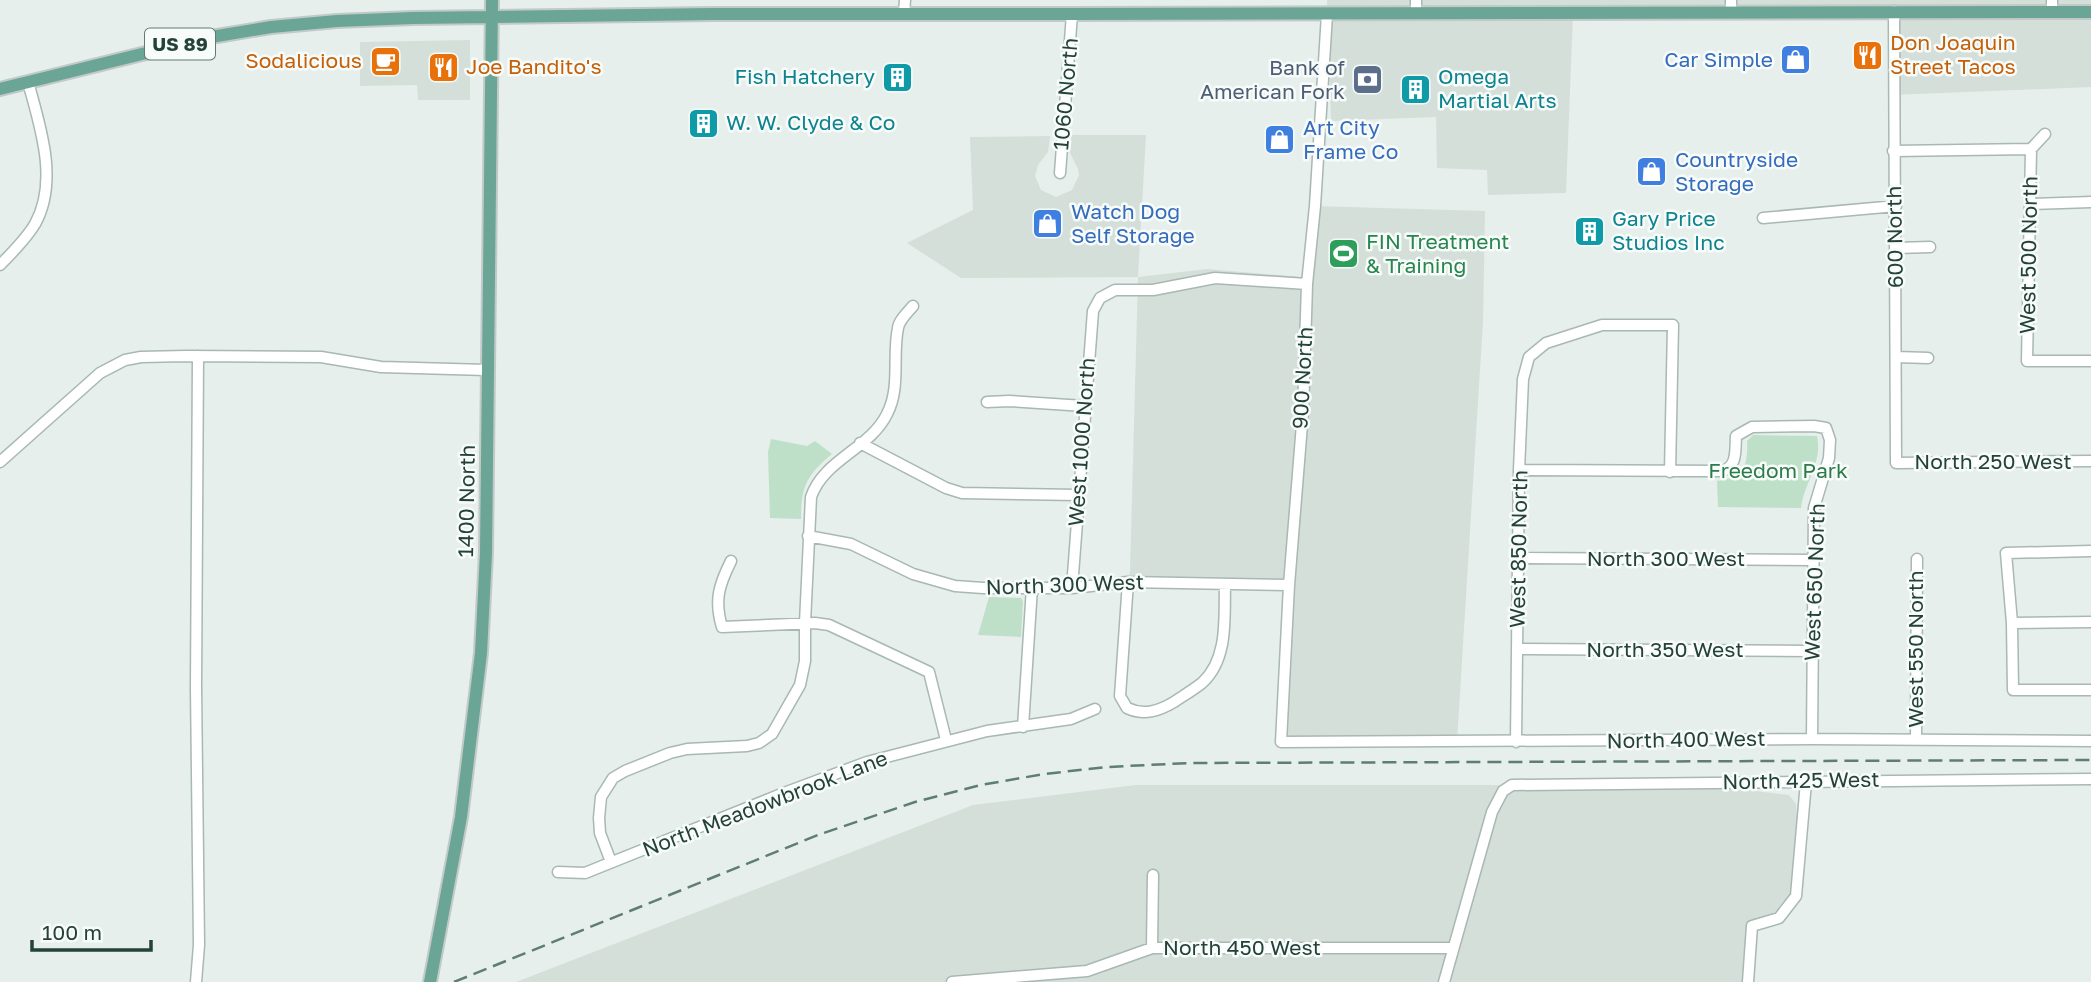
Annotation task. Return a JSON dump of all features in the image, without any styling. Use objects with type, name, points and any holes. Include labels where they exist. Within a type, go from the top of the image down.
[{"type":"main road","name":"1400 North","points":[[430,982],[461,817],[481,653],[486,553],[492,0]]},
{"type":"main road","name":"US 89","points":[[0,89],[198,40],[271,27],[378,19],[905,6],[1072,14],[1327,14],[1416,6],[1731,6],[1894,11],[2052,6],[2091,12]]},
{"type":"street","name":"600 North","points":[[1894,11],[1896,463]]},
{"type":"street","name":"1060 North","points":[[1060,173],[1072,14]]},
{"type":"street","name":"900 North","points":[[1281,742],[1289,584],[1303,412],[1307,284],[1315,206],[1327,14]]},
{"type":"street","points":[[0,265],[36,223],[46,189],[46,160],[28,82]]},
{"type":"street","points":[[1893,150],[2031,149],[2045,134]]},
{"type":"street","name":"West 500 North","points":[[2031,149],[2027,361],[2091,361]]},
{"type":"street","points":[[2030,204],[2091,202]]},
{"type":"street","points":[[1763,218],[1896,206]]},
{"type":"street","points":[[1896,248],[1930,247]]},
{"type":"street","name":"West 1000 North","points":[[1072,589],[1093,311],[1100,298],[1115,290],[1153,290],[1206,278],[1307,284]]},
{"type":"street","points":[[611,862],[600,833],[601,797],[613,778],[670,752],[747,746],[767,739],[800,685],[805,661],[811,497],[818,479],[873,432],[887,415],[895,389],[898,325],[913,306]]},
{"type":"street","name":"West 850 North","points":[[1516,742],[1519,470],[1523,379],[1529,357],[1546,343],[1602,325],[1673,325],[1670,472]]},
{"type":"street","points":[[197,982],[198,356]]},
{"type":"street","points":[[0,462],[100,373],[125,360],[141,357],[198,356],[321,357],[393,368],[487,370]]},
{"type":"street","points":[[1896,358],[1928,358]]},
{"type":"street","points":[[987,402],[1084,406]]},
{"type":"street","name":"West 650 North","points":[[1670,472],[1728,470],[1734,461],[1736,436],[1752,427],[1826,428],[1830,440],[1829,458],[1814,508],[1812,739]]},
{"type":"street","points":[[860,443],[946,488],[962,493],[1078,495]]},
{"type":"street","name":"North 250 West","points":[[1896,463],[2091,461]]},
{"type":"street","points":[[1519,470],[1670,472]]},
{"type":"street","name":"North 300 West","points":[[808,536],[852,544],[913,574],[936,582],[983,589],[1072,589],[1128,582],[1289,584]]},
{"type":"street","points":[[2091,551],[2006,553],[2012,622],[2013,690],[2091,690]]},
{"type":"street","name":"North 300 West","points":[[1519,558],[1813,561]]},
{"type":"street","name":"West 550 North","points":[[1916,739],[1917,559]]},
{"type":"street","points":[[731,561],[719,586],[718,613],[722,627],[805,623],[829,625],[929,672],[946,740]]},
{"type":"street","points":[[1128,582],[1121,696],[1125,705],[1139,712],[1157,711],[1200,685],[1211,672],[1224,636],[1225,583]]},
{"type":"street","points":[[1023,726],[1032,587]]},
{"type":"street","points":[[2012,622],[2091,622]]},
{"type":"street","name":"North 350 West","points":[[1518,649],[1812,651]]},
{"type":"street","name":"North Meadowbrook Lane","points":[[558,872],[585,873],[850,768],[946,740],[1071,719],[1095,709]]},
{"type":"street","name":"North 400 West","points":[[1281,742],[1812,739],[2091,741]]},
{"type":"street","name":"North 425 West","points":[[1452,948],[1492,812],[1503,791],[1512,785],[2091,779]]},
{"type":"street","points":[[1748,982],[1752,926],[1779,919],[1796,896],[1806,782]]},
{"type":"street","points":[[1152,948],[1153,875]]},
{"type":"street","name":"North 450 West","points":[[952,982],[1087,971],[1152,948],[1452,948]]},
{"type":"street","points":[[1444,982],[1452,948]]},
{"type":"shaded area","points":[[1327,0],[2091,0],[2091,87],[1893,95],[1894,12],[1573,14],[1566,193],[1488,195],[1487,170],[1437,168],[1436,117],[1331,121]]},
{"type":"shaded area","points":[[470,40],[470,100],[418,100],[417,85],[360,86],[360,42]]},
{"type":"shaded area","points":[[1070,135],[1146,135],[1138,277],[961,278],[907,243],[973,210],[970,137],[1050,136],[1048,152],[1038,165],[1035,176],[1041,190],[1056,197],[1072,190],[1079,175],[1069,151]]},
{"type":"shaded area","points":[[1315,206],[1485,211],[1483,321],[1457,742],[1281,742],[1289,585],[1128,582],[1138,277],[1207,269],[1302,277]]},
{"type":"shaded area","points":[[1688,783],[1789,795],[1796,804],[1800,856],[1796,896],[1779,918],[1752,926],[1749,982],[516,982],[973,805],[1136,785]]},
{"type":"green space","name":"Freedom Park","points":[[1753,435],[1817,436],[1815,464],[1801,508],[1718,507],[1717,481],[1739,473],[1747,458],[1747,441]]},
{"type":"green space","points":[[771,439],[807,446],[815,441],[832,454],[807,482],[802,498],[801,519],[770,518],[768,452]]},
{"type":"green space","points":[[989,597],[1021,598],[1021,637],[978,635]]},
{"type":"railway","points":[[454,982],[818,835],[915,802],[981,785],[1044,774],[1107,767],[1190,763],[2091,760]]},
{"type":"place","name":"Don Joaquin Street Tacos","points":[[1867,55]]},
{"type":"place","name":"Car Simple","points":[[1796,60]]},
{"type":"place","name":"Sodalicious","points":[[385,61]]},
{"type":"place","name":"Joe Bandito's","points":[[443,67]]},
{"type":"place","name":"Fish Hatchery","points":[[898,77]]},
{"type":"place","name":"Bank of American Fork","points":[[1368,80]]},
{"type":"place","name":"Omega Martial Arts","points":[[1415,89]]},
{"type":"place","name":"W. W. Clyde & Co","points":[[703,123]]},
{"type":"place","name":"Art City Frame Co","points":[[1280,140]]},
{"type":"place","name":"Countryside Storage","points":[[1652,172]]},
{"type":"place","name":"Watch Dog Self Storage","points":[[1048,224]]},
{"type":"place","name":"Gary Price Studios Inc","points":[[1589,231]]},
{"type":"place","name":"FIN Treatment & Training","points":[[1343,254]]}]
